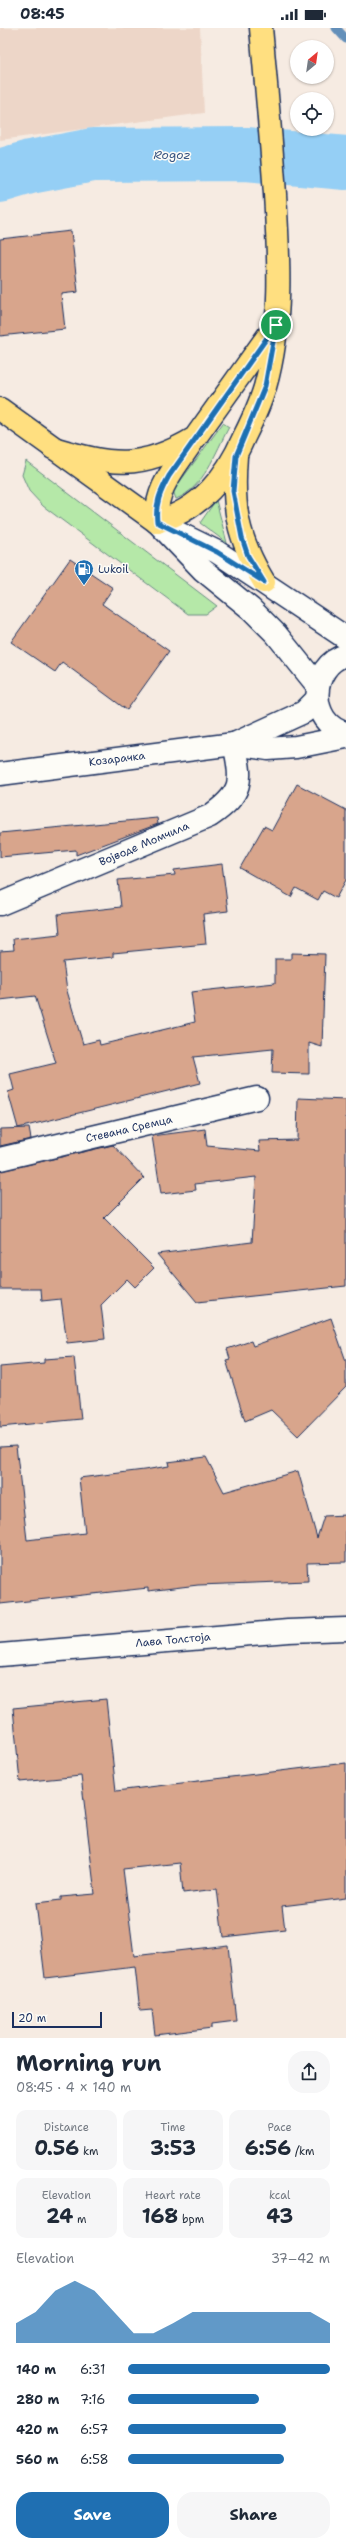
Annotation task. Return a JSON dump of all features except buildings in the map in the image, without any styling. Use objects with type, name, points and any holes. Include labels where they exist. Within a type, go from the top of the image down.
[{"type":"main road","points":[[157,522],[178,516],[199,502],[218,481],[236,456],[265,386],[276,325],[278,290],[276,217],[271,135],[261,28]]},
{"type":"main road","points":[[157,522],[156,507],[159,492],[194,438],[276,325]]},
{"type":"main road","points":[[0,409],[157,522]]},
{"type":"main road","points":[[53,448],[98,461],[127,463],[158,457],[194,438]]},
{"type":"main road","points":[[236,456],[233,491],[236,515],[248,556],[264,582]]},
{"type":"street","points":[[157,522],[217,552],[346,638]]},
{"type":"street","points":[[157,522],[203,570],[256,614],[286,646],[317,692],[321,713],[330,724],[346,733]]},
{"type":"street","name":"Козарачка","points":[[234,744],[304,712],[317,692],[323,672],[332,662],[346,655]]},
{"type":"street","name":"Козарачка","points":[[0,774],[234,744],[268,749],[296,747],[346,737]]},
{"type":"street","name":"Војводе Момчила","points":[[0,904],[210,816],[229,803],[238,786],[240,768],[234,744]]},
{"type":"street","name":"Стевана Сремца","points":[[0,1159],[257,1098]]},
{"type":"street","name":"Лава Толстоја","points":[[0,1654],[288,1631],[346,1629]]},
{"type":"shaded area","points":[[0,28],[200,28],[204,113],[0,140]]},
{"type":"green space","points":[[223,423],[229,427],[208,469],[194,487],[186,494],[176,499],[173,491]]},
{"type":"green space","points":[[26,461],[217,606],[206,614],[188,614],[43,506],[29,491],[22,475]]},
{"type":"green space","points":[[216,500],[227,543],[200,523]]},
{"type":"waterway","points":[[336,28],[346,39]]},
{"type":"waterway","name":"Rogoz","points":[[0,176],[30,167],[93,155],[246,154],[346,163]]},
{"type":"place","name":"Lukoil","points":[[84,586]]},
{"type":"route","points":[[276,325],[265,386],[255,414],[236,456],[233,491],[236,515],[248,556],[264,582],[217,552],[157,522],[156,507],[159,492],[194,438],[276,325]]}]
